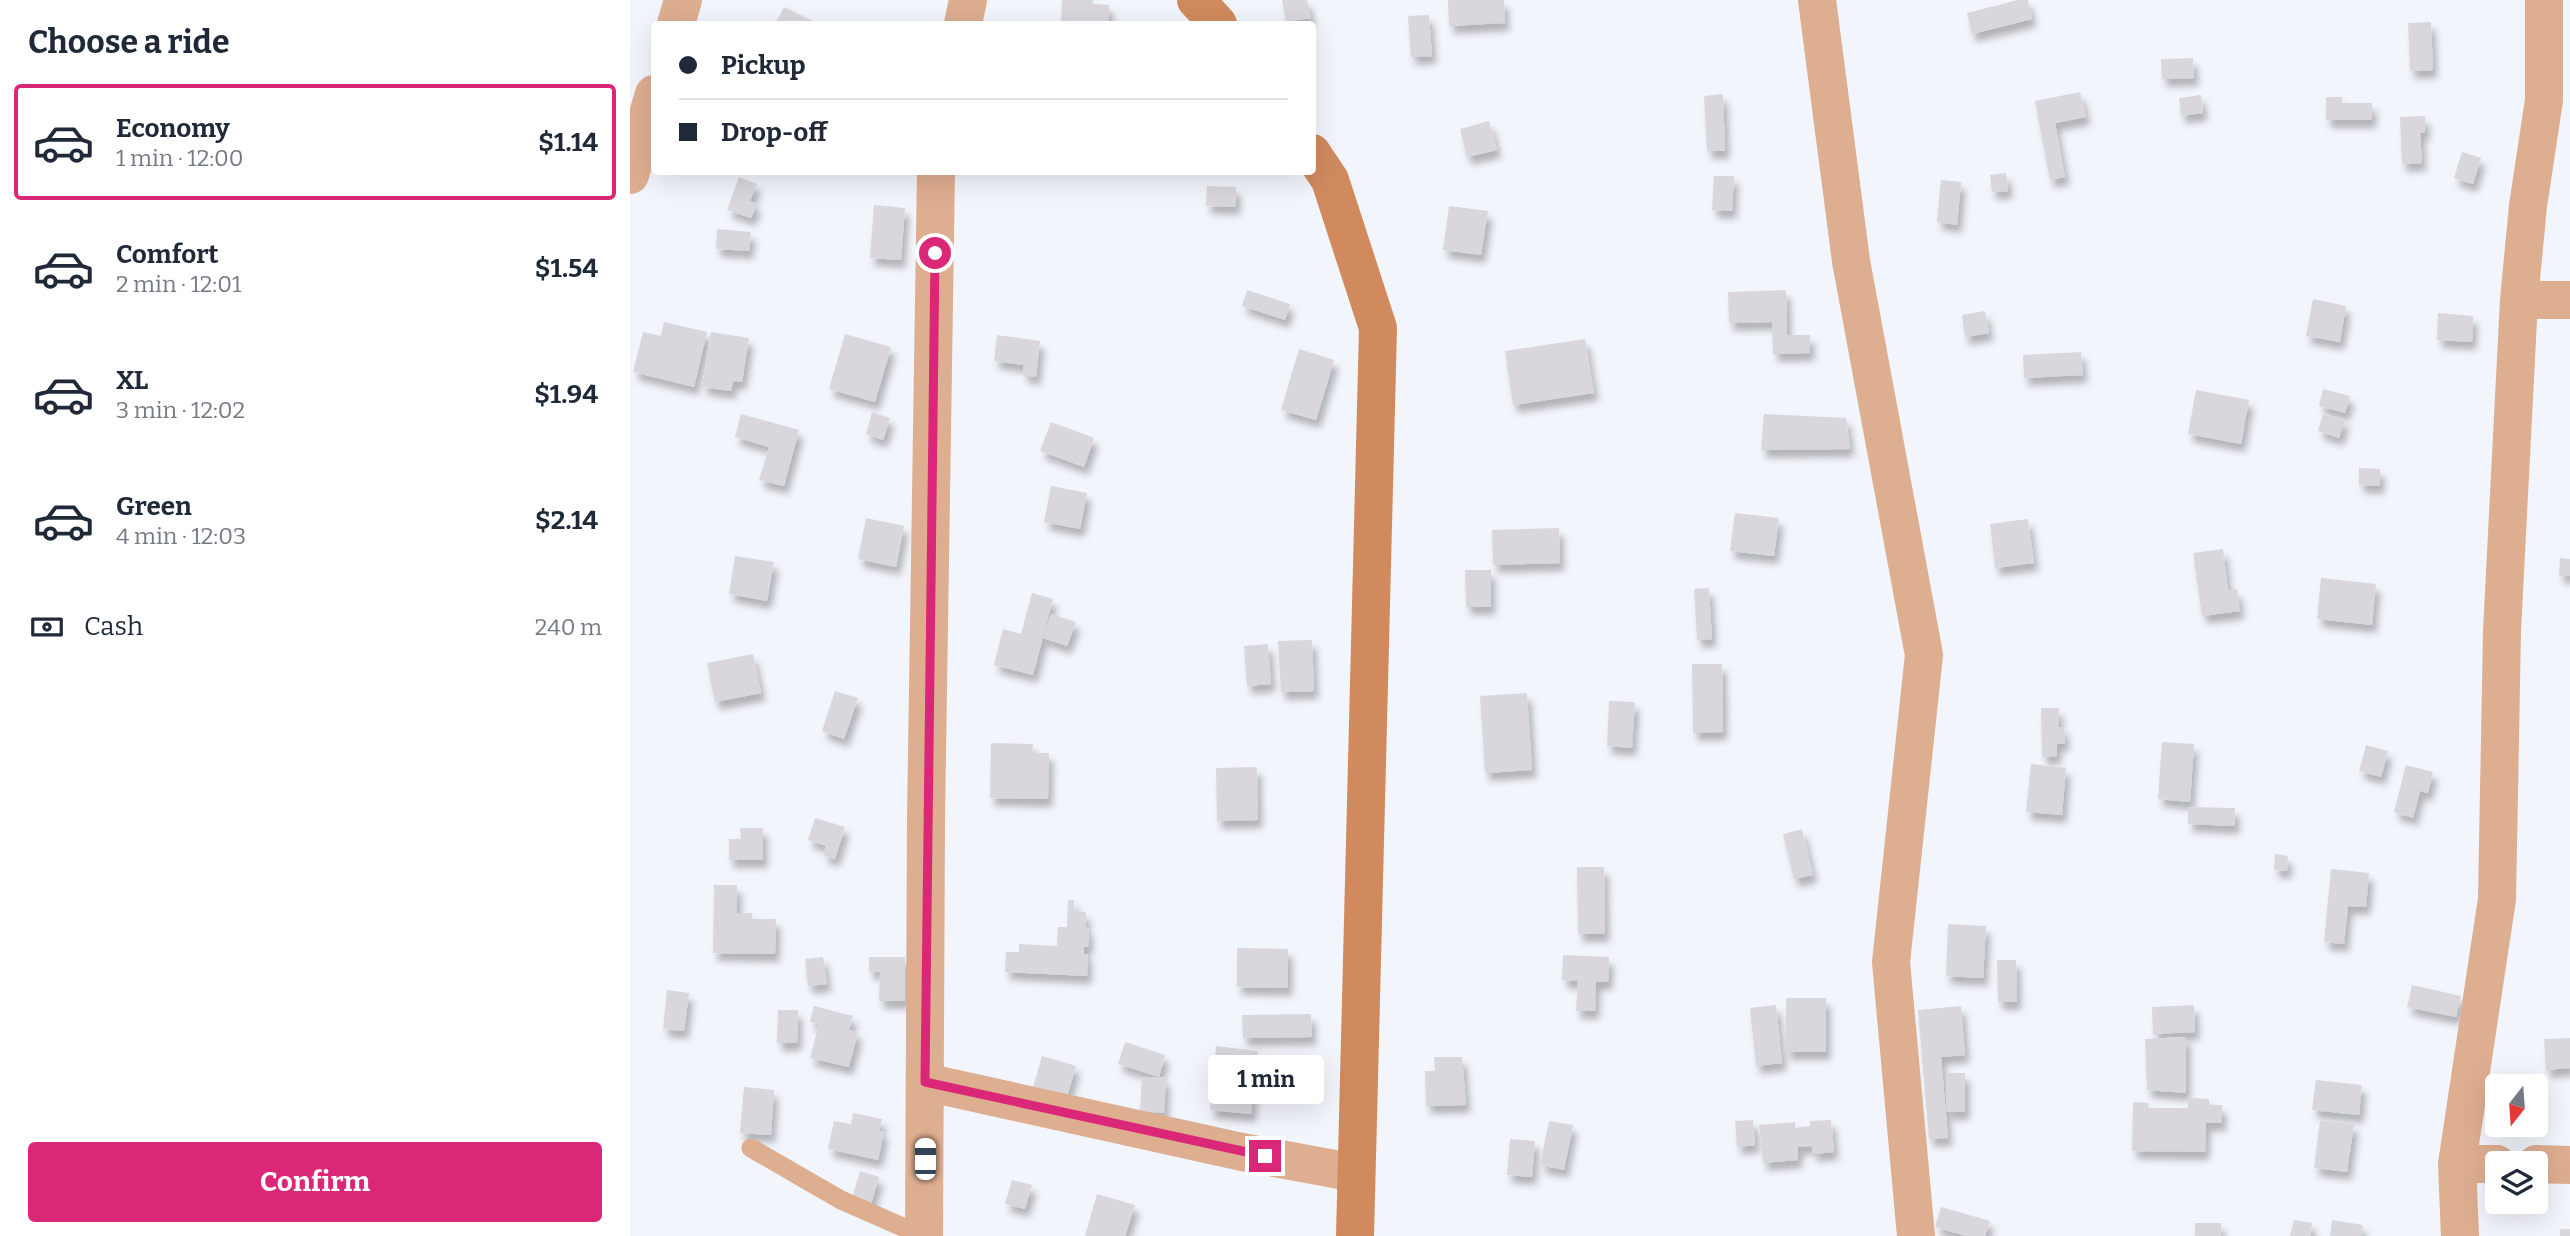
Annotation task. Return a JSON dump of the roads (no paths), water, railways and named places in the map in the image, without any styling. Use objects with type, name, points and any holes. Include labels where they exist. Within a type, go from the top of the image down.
[{"type":"street","points":[[677,21],[683,0]]},
{"type":"street","points":[[963,21],[968,0]]},
{"type":"street","points":[[1196,0],[1216,21]]},
{"type":"street","points":[[1817,0],[1851,261],[1924,655],[1891,962],[1916,1236]]},
{"type":"street","points":[[2460,1236],[2457,1164],[2497,899],[2502,631],[2519,300],[2528,206],[2557,100],[2544,0]]},
{"type":"street","points":[[630,175],[651,104]]},
{"type":"street","points":[[1316,159],[1329,180],[1378,328],[1355,1236]]},
{"type":"street","points":[[924,1236],[926,833],[936,175]]},
{"type":"street","points":[[2519,300],[2570,300]]},
{"type":"street","points":[[925,1082],[1242,1152],[1356,1173]]},
{"type":"street","points":[[2457,1164],[2485,1164]]},
{"type":"street","points":[[2548,1164],[2570,1165]]},
{"type":"lane","points":[[751,1148],[841,1200],[924,1236]]}]
